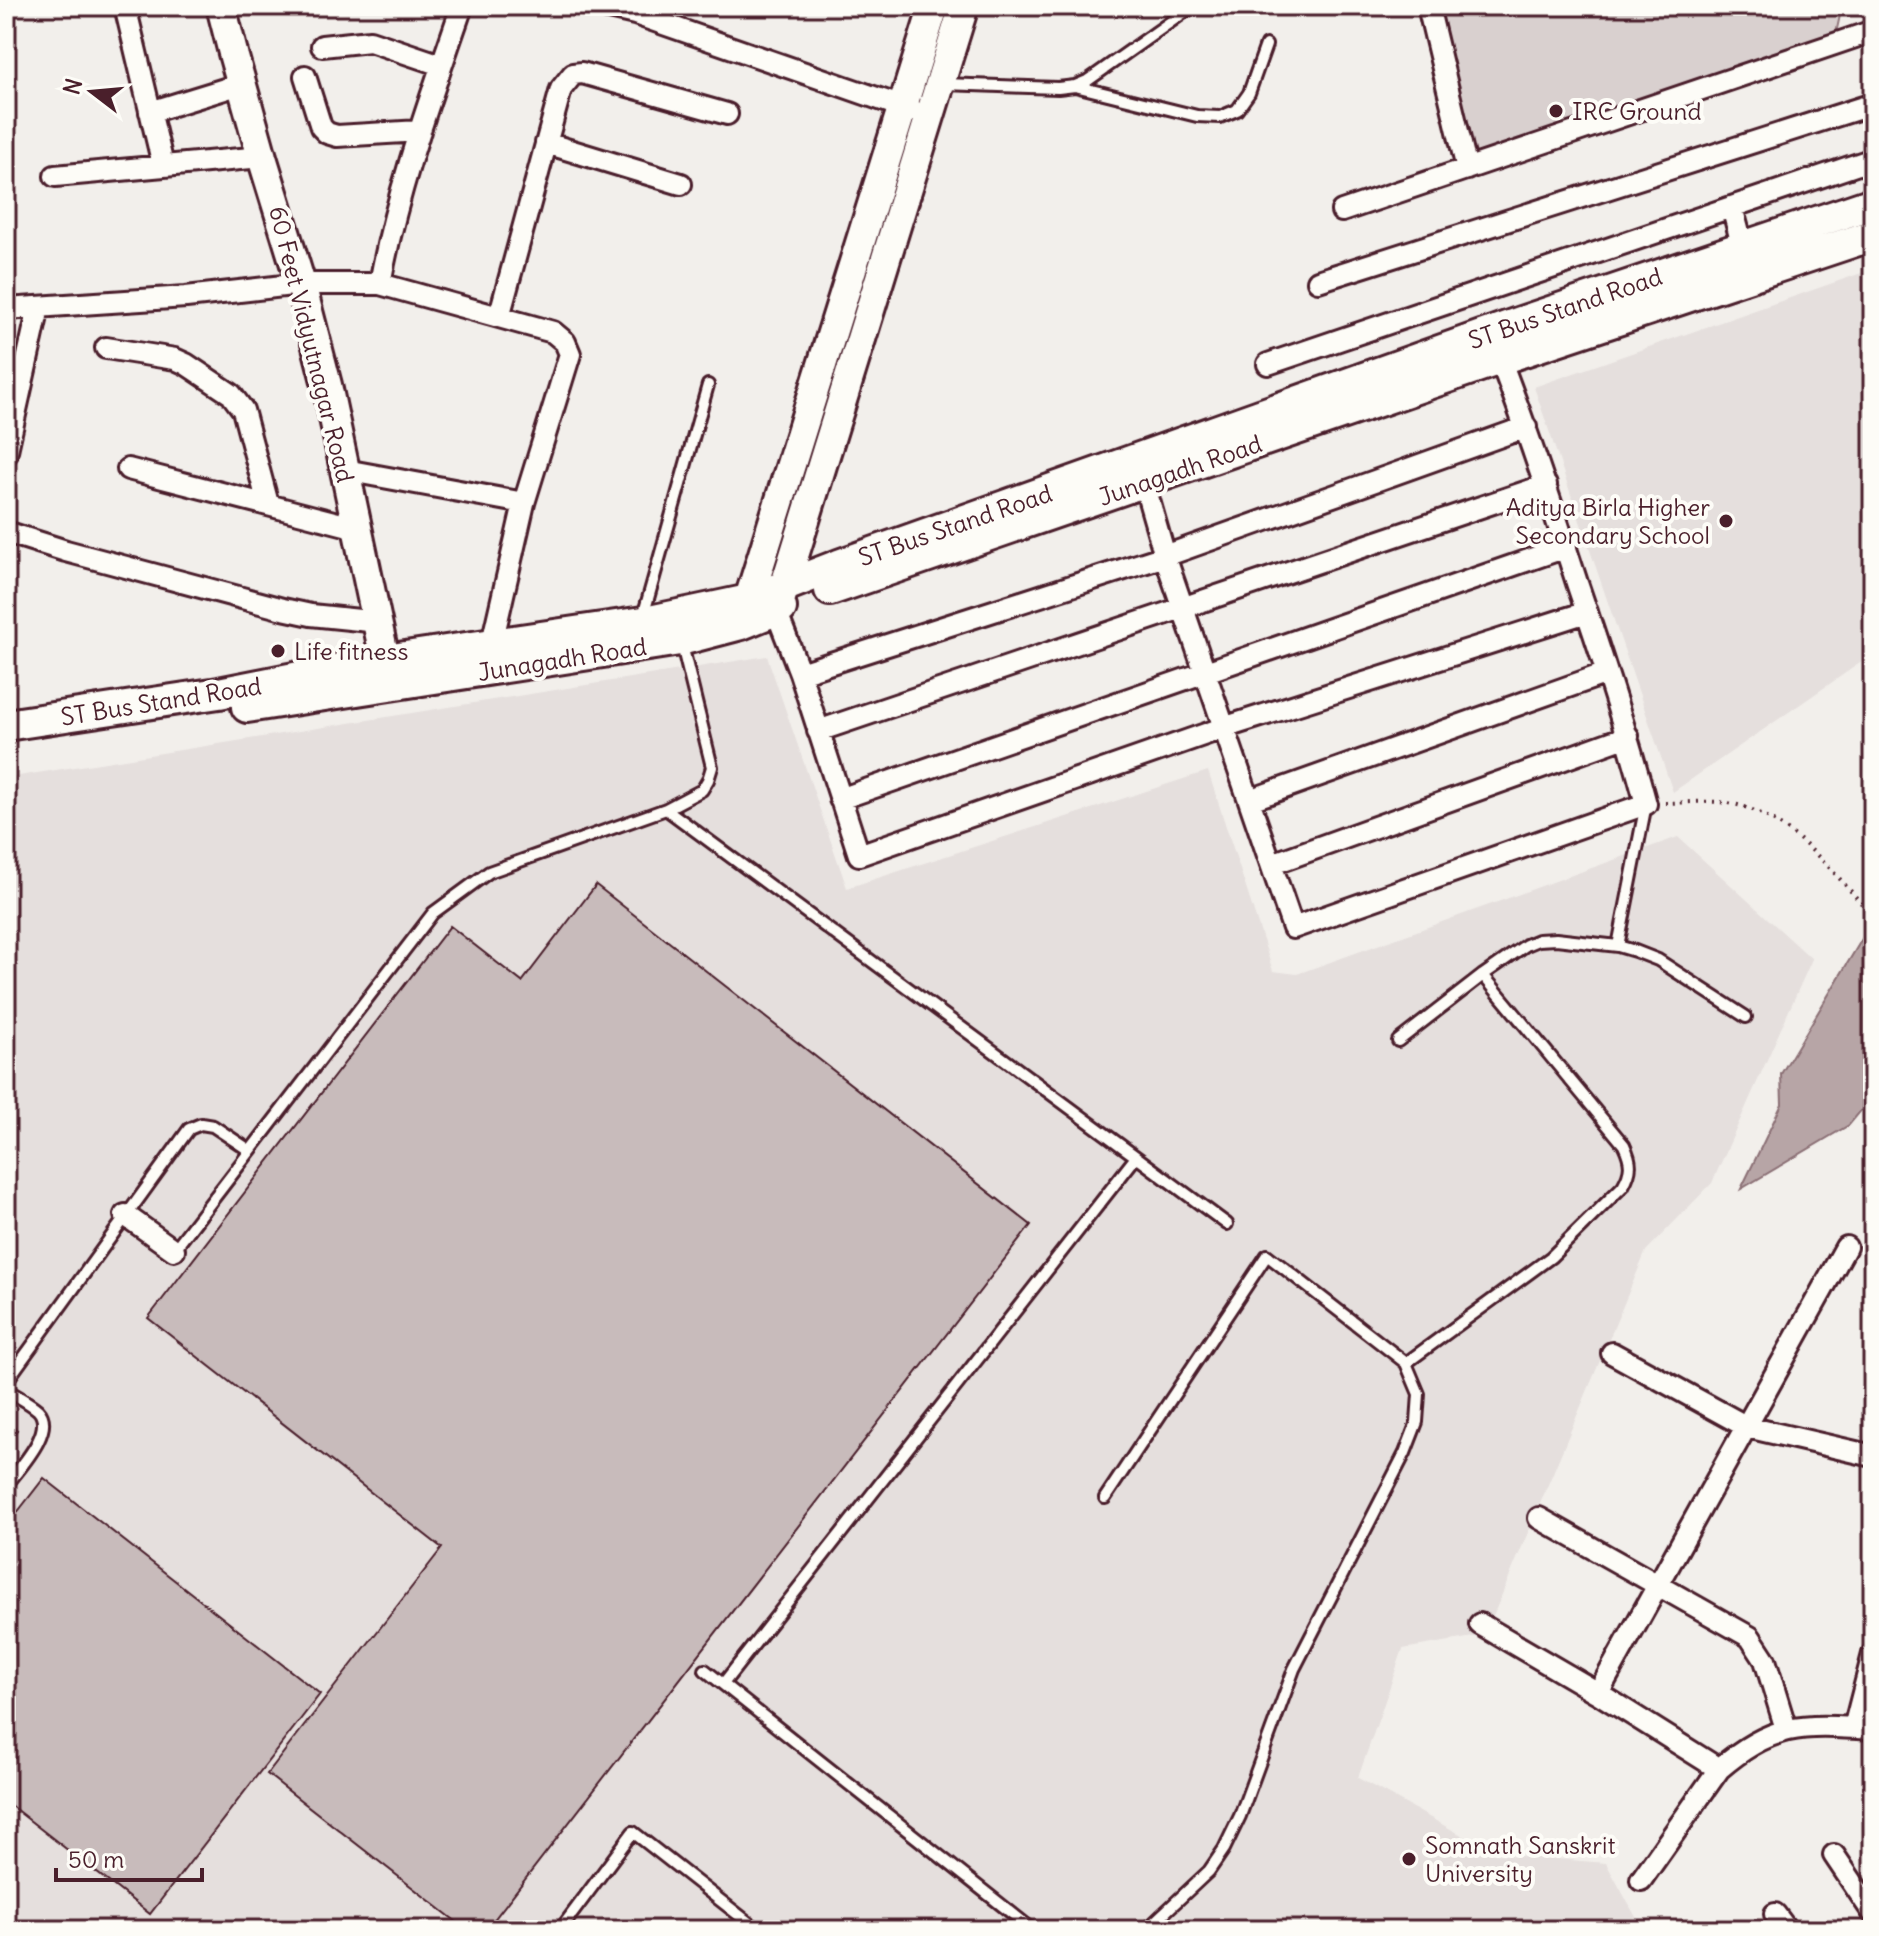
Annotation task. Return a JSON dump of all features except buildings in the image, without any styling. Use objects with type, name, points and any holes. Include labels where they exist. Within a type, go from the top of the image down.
[{"type":"main road","name":"ST Bus Stand Road","points":[[6,725],[489,657],[641,622],[763,606],[839,565],[1521,322],[1873,203]]},
{"type":"main road","name":"Junagadh Road","points":[[489,657],[680,640],[763,606],[807,598],[1500,359],[1873,235]]},
{"type":"main road","points":[[6,746],[388,672]]},
{"type":"street","points":[[125,6],[163,165]]},
{"type":"street","name":"60 Feet Vidyutnagar Road","points":[[221,6],[327,385],[388,672]]},
{"type":"street","points":[[380,284],[420,131],[462,6]]},
{"type":"street","points":[[600,6],[636,10],[930,116]]},
{"type":"street","points":[[934,6],[902,107],[763,606],[800,673],[859,855],[1223,728],[1587,612]]},
{"type":"street","points":[[763,606],[930,116],[964,6]]},
{"type":"street","points":[[1428,6],[1467,169]]},
{"type":"street","points":[[1342,211],[1873,31]]},
{"type":"street","points":[[322,46],[370,41],[441,65]]},
{"type":"street","points":[[499,317],[561,89],[573,74],[582,73],[727,114]]},
{"type":"street","points":[[305,76],[321,127],[327,133],[337,136],[420,131]]},
{"type":"street","points":[[150,112],[241,84]]},
{"type":"street","points":[[1318,281],[1873,104]]},
{"type":"street","points":[[546,143],[681,184]]},
{"type":"street","points":[[55,176],[262,157]]},
{"type":"street","points":[[1268,364],[1873,159]]},
{"type":"street","points":[[1732,207],[1743,248]]},
{"type":"street","points":[[6,309],[186,297],[301,284],[380,284],[553,332],[565,342],[570,354],[524,503],[489,657]]},
{"type":"street","points":[[6,455],[39,307]]},
{"type":"street","points":[[106,348],[175,359],[231,394],[243,410],[268,504]]},
{"type":"street","points":[[1144,483],[1165,556],[1293,928],[1646,804],[1628,736],[1546,485],[1500,359]]},
{"type":"street","points":[[800,673],[1165,556],[1526,427]]},
{"type":"street","points":[[128,469],[357,528]]},
{"type":"street","points":[[345,470],[524,503]]},
{"type":"street","points":[[818,731],[1546,485]]},
{"type":"street","points":[[6,532],[283,609],[379,622]]},
{"type":"street","points":[[840,799],[1566,547]]},
{"type":"street","points":[[1250,800],[1607,673]]},
{"type":"street","points":[[1272,864],[1628,736]]},
{"type":"street","points":[[125,1215],[174,1250]]},
{"type":"street","points":[[1598,1693],[1846,1247]]},
{"type":"street","points":[[1612,1353],[1747,1427],[1873,1456]]},
{"type":"street","points":[[1539,1518],[1750,1637],[1765,1660],[1786,1729]]},
{"type":"street","points":[[1480,1624],[1719,1769]]},
{"type":"street","points":[[1641,1880],[1719,1769],[1733,1757],[1769,1735],[1786,1729],[1863,1728],[1873,1654]]},
{"type":"street","points":[[1834,1855],[1873,1913]]},
{"type":"lane","points":[[940,84],[1075,86],[1087,81],[1193,6]]},
{"type":"lane","points":[[1075,86],[1197,116],[1220,117],[1237,110],[1249,93],[1266,45]]},
{"type":"lane","points":[[641,622],[708,385]]},
{"type":"lane","points":[[174,1250],[433,913],[489,872],[666,809],[702,790],[712,767],[680,640]]},
{"type":"lane","points":[[1618,946],[1646,804]]},
{"type":"lane","points":[[666,809],[1227,1224]]},
{"type":"lane","points":[[1398,1041],[1483,975],[1538,940],[1618,946],[1658,960],[1746,1017]]},
{"type":"lane","points":[[1406,1363],[1551,1257],[1623,1186],[1630,1173],[1630,1157],[1624,1145],[1483,975]]},
{"type":"lane","points":[[6,1382],[189,1129],[201,1124],[213,1126],[249,1150]]},
{"type":"lane","points":[[723,1684],[1136,1157]]},
{"type":"lane","points":[[1105,1498],[1267,1255],[1406,1363],[1419,1394],[1417,1422],[1409,1443],[1294,1669],[1240,1816],[1224,1849],[1209,1871],[1146,1930]]},
{"type":"lane","points":[[6,1389],[39,1412],[44,1422],[42,1436],[6,1486]]},
{"type":"lane","points":[[705,1670],[1033,1930]]},
{"type":"lane","points":[[560,1930],[633,1832],[758,1930]]},
{"type":"path","points":[[1646,804],[1723,802],[1763,813],[1829,865],[1873,917]]},
{"type":"shaded area","name":"IRC Ground","points":[[1433,6],[1842,6],[1832,52],[1475,170]]},
{"type":"shaded area","name":"Aditya Birla Higher Secondary School","points":[[1873,269],[1873,654],[1673,792],[1534,387]]},
{"type":"shaded area","points":[[767,656],[847,888],[1208,771],[1273,971],[1297,974],[1678,837],[1812,959],[1712,1183],[1646,1251],[1485,1635],[1403,1649],[1358,1778],[1496,1854],[1606,1863],[1643,1930],[6,1930],[6,778]]},
{"type":"shaded area","points":[[1868,929],[1873,937],[1873,1096],[1849,1125],[1741,1189],[1782,1104],[1781,1074]]},
{"type":"place","name":"IRC Ground","points":[[1556,111]]},
{"type":"place","name":"Aditya Birla Higher Secondary School","points":[[1726,521]]},
{"type":"place","name":"Life fitness","points":[[278,651]]},
{"type":"place","name":"Somnath Sanskrit University","points":[[1409,1859]]}]
